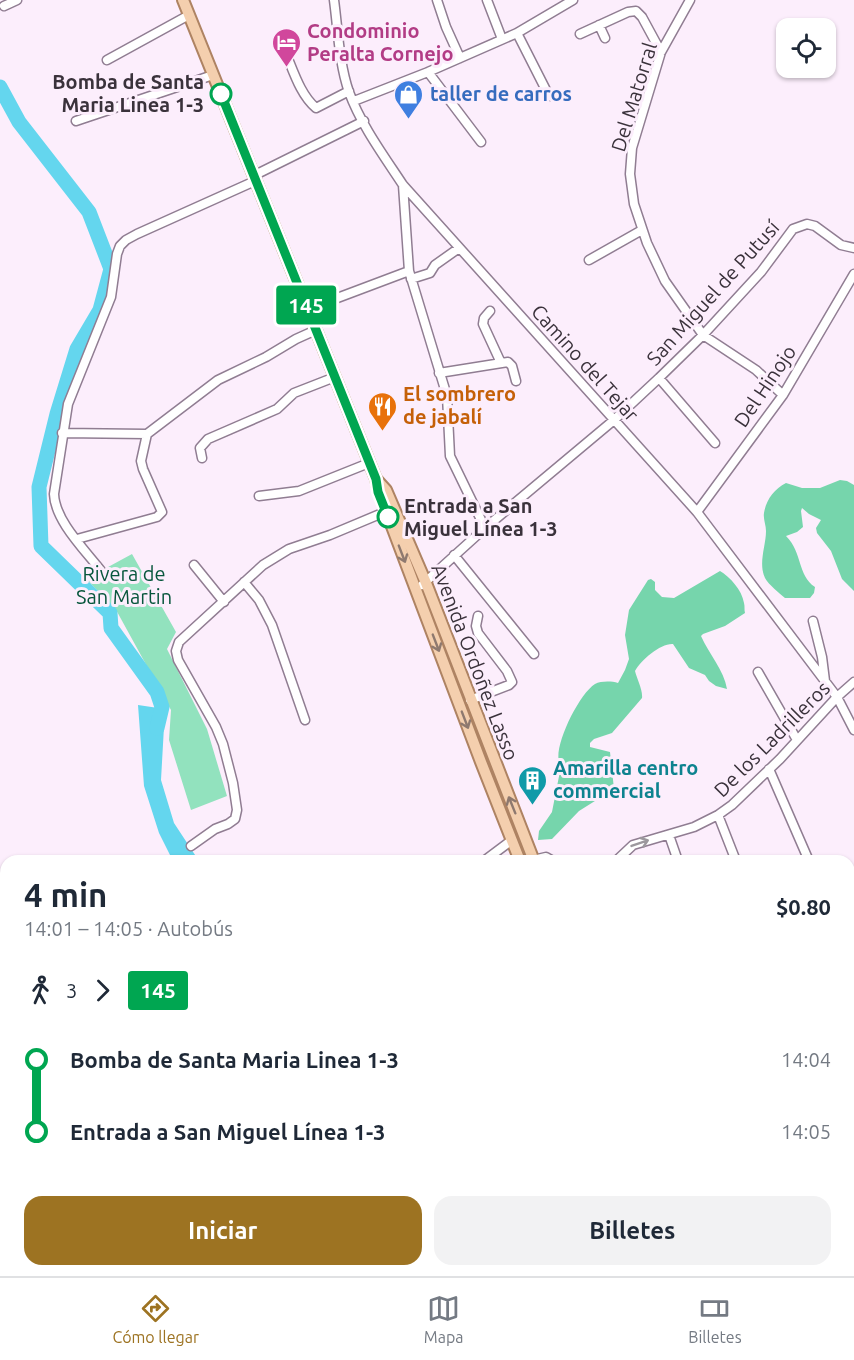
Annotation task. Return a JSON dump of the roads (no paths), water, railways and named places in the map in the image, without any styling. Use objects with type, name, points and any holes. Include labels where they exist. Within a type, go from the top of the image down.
[{"type":"main road","name":"Avenida Ordoñez Lasso","points":[[183,0],[369,463],[426,583],[531,855]]},
{"type":"main road","name":"Avenida Ordoñez Lasso","points":[[390,510],[415,589],[518,855]]},
{"type":"street","points":[[4,6],[17,0]]},
{"type":"street","name":"Camino del Tejar","points":[[334,0],[341,55],[349,91],[402,185],[697,512],[837,697],[854,730]]},
{"type":"street","points":[[436,0],[460,58]]},
{"type":"street","points":[[487,0],[502,39]]},
{"type":"street","points":[[354,101],[517,33],[573,0]]},
{"type":"street","name":"Del Matorral","points":[[690,0],[661,52],[632,148],[630,174],[634,204],[642,230],[665,280],[703,335]]},
{"type":"street","points":[[580,34],[628,12],[636,11],[642,17],[661,52]]},
{"type":"street","points":[[107,60],[189,15]]},
{"type":"street","points":[[599,25],[605,38]]},
{"type":"street","points":[[517,33],[549,96]]},
{"type":"street","points":[[283,47],[310,104],[316,108],[349,91]]},
{"type":"street","points":[[428,72],[481,142]]},
{"type":"street","points":[[76,121],[213,75]]},
{"type":"street","points":[[102,572],[61,518],[54,498],[68,404],[111,297],[120,246],[137,234],[254,179],[364,121]]},
{"type":"street","points":[[402,185],[410,275],[447,396],[450,456],[485,528]]},
{"type":"street","name":"San Miguel de Putusí","points":[[415,589],[426,583],[485,528],[614,420],[703,335],[761,272],[793,229],[807,224],[815,226],[841,245],[854,248]]},
{"type":"street","points":[[589,261],[642,230]]},
{"type":"street","points":[[308,309],[410,275],[430,273],[435,265],[459,248]]},
{"type":"street","name":"Del Hinojo","points":[[697,512],[783,395],[854,274]]},
{"type":"street","points":[[490,311],[484,318],[483,324],[501,363]]},
{"type":"street","points":[[62,433],[147,434],[218,380],[316,330]]},
{"type":"street","points":[[703,335],[756,370],[783,395]]},
{"type":"street","points":[[439,373],[510,363],[516,381]]},
{"type":"street","points":[[202,458],[200,448],[208,439],[277,409],[294,393],[335,377]]},
{"type":"street","points":[[658,378],[715,443]]},
{"type":"street","points":[[77,539],[160,515],[162,512],[141,461],[147,434]]},
{"type":"street","points":[[259,496],[299,491],[369,463]]},
{"type":"street","points":[[191,846],[215,829],[235,819],[237,810],[223,744],[216,727],[178,660],[176,651],[179,642],[263,565],[290,549],[390,510]]},
{"type":"street","points":[[454,555],[534,654]]},
{"type":"street","points":[[194,565],[224,602]]},
{"type":"street","points":[[244,582],[259,600],[272,625],[305,720]]},
{"type":"street","points":[[470,700],[512,682],[507,671],[478,633],[477,616]]},
{"type":"street","points":[[813,621],[825,681]]},
{"type":"street","points":[[758,672],[797,740]]},
{"type":"street","name":"De los Ladrilleros","points":[[622,855],[633,845],[694,827],[732,805],[854,682]]},
{"type":"street","points":[[769,769],[806,855]]},
{"type":"street","points":[[718,815],[734,855]]},
{"type":"street","points":[[669,835],[676,855]]},
{"type":"street","points":[[492,855],[512,840]]},
{"type":"water","points":[[138,705],[165,709],[161,780],[174,823],[195,855],[170,855],[159,833],[144,786]]},
{"type":"waterway","points":[[0,87],[19,122],[89,212],[111,269],[100,310],[77,349],[57,414],[39,487],[41,546],[110,613],[111,628],[157,692],[162,707],[157,728]]},
{"type":"place","name":"Condominio Peralta Cornejo","points":[[286,68]]},
{"type":"place","name":"Bomba de Santa Maria Linea 1-3","points":[[221,94]]},
{"type":"place","name":"taller de carros","points":[[409,120]]},
{"type":"place","name":"El sombrero de jabalí","points":[[382,432]]},
{"type":"place","name":"Entrada a San Miguel Línea 1-3","points":[[388,517]]},
{"type":"place","name":"Amarilla centro commercial","points":[[532,806]]},
{"type":"park label","name":"Rivera de San Martin","points":[[124,586]]}]
